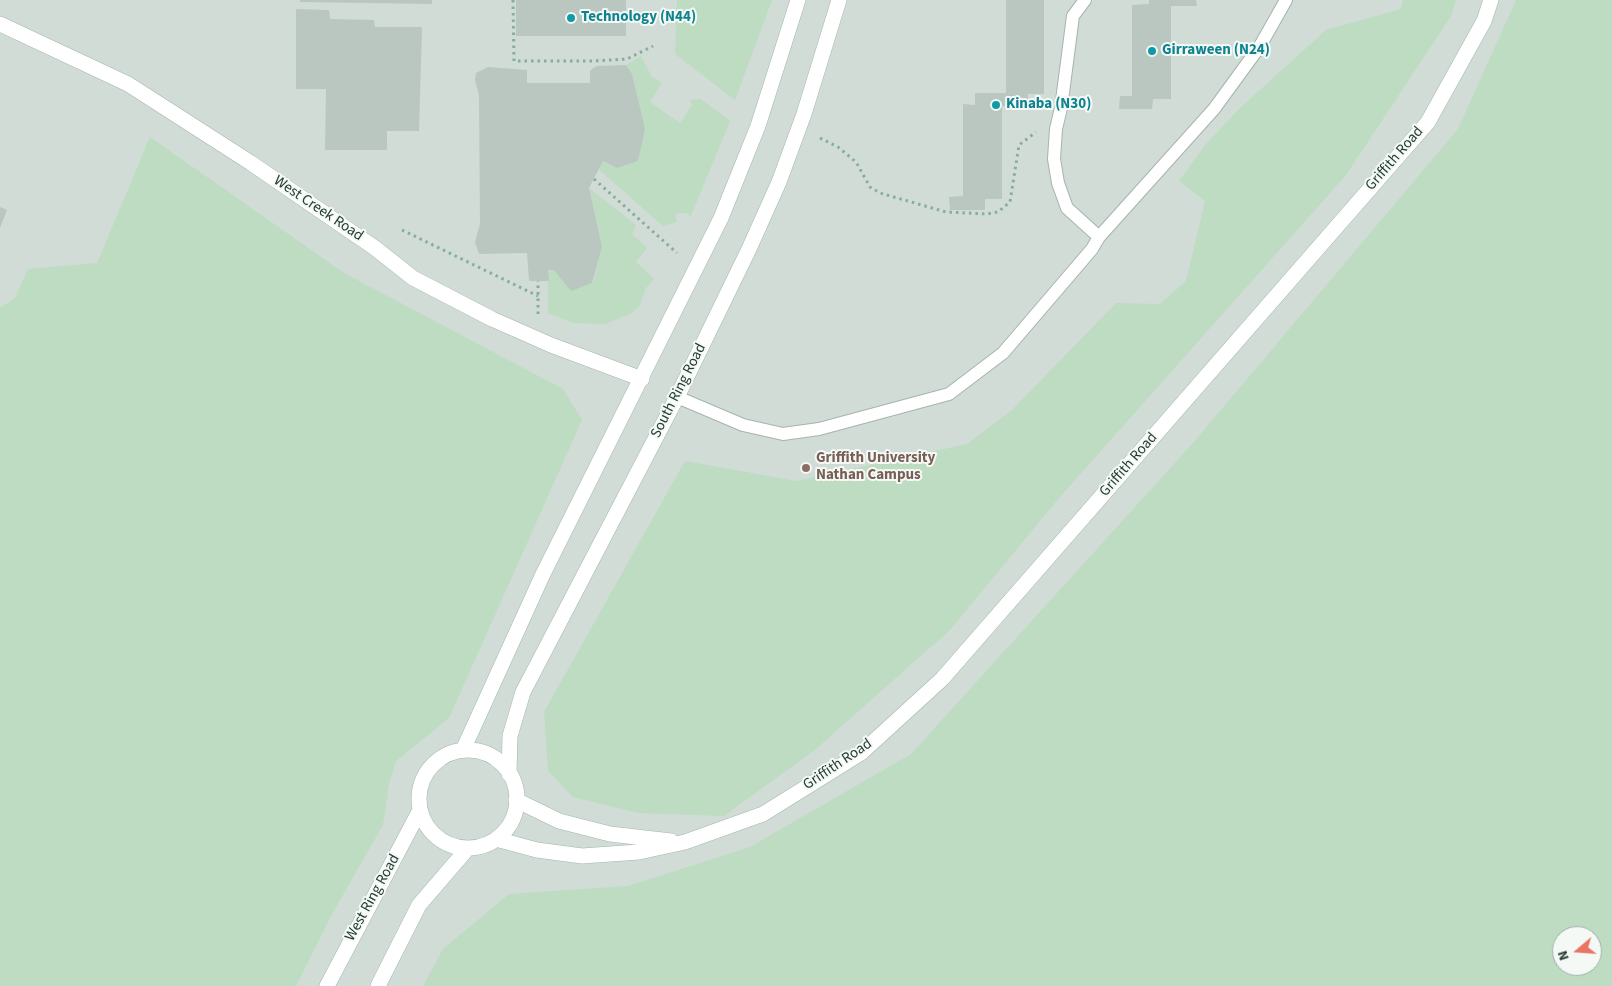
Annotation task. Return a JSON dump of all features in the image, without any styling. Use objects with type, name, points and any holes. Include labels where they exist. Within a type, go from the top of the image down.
[{"type":"street","points":[[462,750],[543,574],[721,218],[758,126],[798,0]]},
{"type":"street","name":"South Ring Road","points":[[510,774],[510,736],[523,692],[677,397],[750,249],[779,182],[804,114],[839,0]]},
{"type":"street","name":"Griffith Road","points":[[496,839],[537,850],[582,856],[638,852],[685,842],[763,814],[861,753],[942,679],[1428,122],[1484,21],[1491,0]]},
{"type":"street","name":"West Creek Road","points":[[0,24],[128,84],[250,163],[375,248],[413,278],[492,319],[551,345],[642,379]]},
{"type":"street","points":[[462,750],[476,751],[489,756],[501,764],[510,774],[515,787],[514,815],[507,828],[496,839],[483,846],[468,848],[452,846],[438,838],[427,826],[420,810],[419,794],[424,778],[433,764],[447,755],[462,750]]},
{"type":"street","name":"Griffith Road","points":[[516,800],[559,821],[610,834],[685,842]]},
{"type":"street","name":"West Ring Road","points":[[327,986],[420,810]]},
{"type":"street","points":[[378,986],[419,905],[468,848]]},
{"type":"lane","points":[[1085,0],[1073,16],[1061,108],[1056,129],[1054,159],[1058,183],[1067,208],[1100,237]]},
{"type":"lane","points":[[677,397],[743,425],[783,434],[819,429],[949,394],[1003,353],[1092,249],[1100,237],[1214,109],[1260,46],[1286,0]]},
{"type":"path","points":[[513,0],[514,60],[593,61],[627,59],[653,46]]},
{"type":"path","points":[[820,138],[838,147],[856,162],[870,187],[880,193],[946,212],[987,214],[998,212],[1010,202],[1018,145],[1036,132],[1056,129]]},
{"type":"path","points":[[594,179],[677,253]]},
{"type":"path","points":[[402,230],[538,296]]},
{"type":"path","points":[[538,281],[538,314]]},
{"type":"shaded area","name":"Griffith University Nathan Campus","points":[[0,0],[1612,0],[1612,986],[0,986]]},
{"type":"green space","points":[[677,0],[772,0],[735,100],[675,54]]},
{"type":"green space","points":[[1403,0],[1456,0],[1451,16],[1346,175],[1059,498],[950,630],[816,749],[724,816],[638,813],[573,797],[548,771],[544,712],[685,461],[797,481],[967,444],[1012,410],[1116,303],[1160,304],[1186,281],[1205,201],[1179,181],[1205,145],[1240,108],[1326,30],[1401,9]]},
{"type":"green space","points":[[1516,0],[1612,0],[1612,986],[423,986],[443,949],[509,894],[628,886],[750,847],[911,754],[1193,443],[1458,129]]},
{"type":"green space","points":[[641,56],[652,77],[662,83],[650,102],[680,123],[692,105],[690,100],[701,99],[730,121],[690,218],[688,213],[675,214],[677,222],[663,226],[598,169],[603,161],[617,168],[638,161],[644,129],[632,74],[626,65]]},
{"type":"green space","points":[[150,137],[344,273],[563,389],[582,420],[449,718],[396,761],[389,784],[383,825],[331,916],[296,986],[0,986],[0,308],[15,298],[28,269],[97,263]]},
{"type":"green space","points":[[589,188],[636,225],[632,234],[647,248],[636,262],[654,279],[646,288],[639,307],[632,313],[606,324],[573,323],[548,313],[548,270],[554,270],[572,290],[593,283],[602,247]]},
{"type":"building","points":[[300,0],[432,0],[432,4],[300,2]]},
{"type":"building","name":"Technology (N44)","points":[[516,0],[626,0],[626,36],[516,36]]},
{"type":"building","name":"Kinaba (N30)","points":[[1006,0],[1044,0],[1044,94],[1028,94],[1028,107],[1002,106],[1002,199],[985,199],[985,210],[950,210],[949,197],[963,196],[963,104],[975,105],[975,93],[1006,93]]},
{"type":"building","name":"Girraween (N24)","points":[[1149,0],[1196,0],[1197,6],[1171,6],[1171,99],[1153,99],[1152,109],[1119,109],[1120,96],[1132,96],[1132,5],[1149,4]]},
{"type":"building","points":[[296,9],[329,10],[330,19],[374,20],[375,27],[422,27],[419,131],[387,131],[387,150],[325,150],[326,89],[296,89]]},
{"type":"building","points":[[626,65],[632,74],[645,129],[638,161],[617,168],[603,161],[589,188],[602,247],[592,283],[571,291],[554,270],[548,270],[549,281],[529,281],[527,253],[479,254],[475,242],[480,224],[479,95],[475,80],[476,73],[488,67],[527,70],[527,83],[590,83],[590,71],[597,66]]},
{"type":"building","points":[[0,207],[7,210],[0,228]]},
{"type":"place","name":"Technology (N44)","points":[[571,18]]},
{"type":"place","name":"Girraween (N24)","points":[[1152,51]]},
{"type":"place","name":"Kinaba (N30)","points":[[996,105]]},
{"type":"place","name":"Griffith University Nathan Campus","points":[[806,468]]}]
